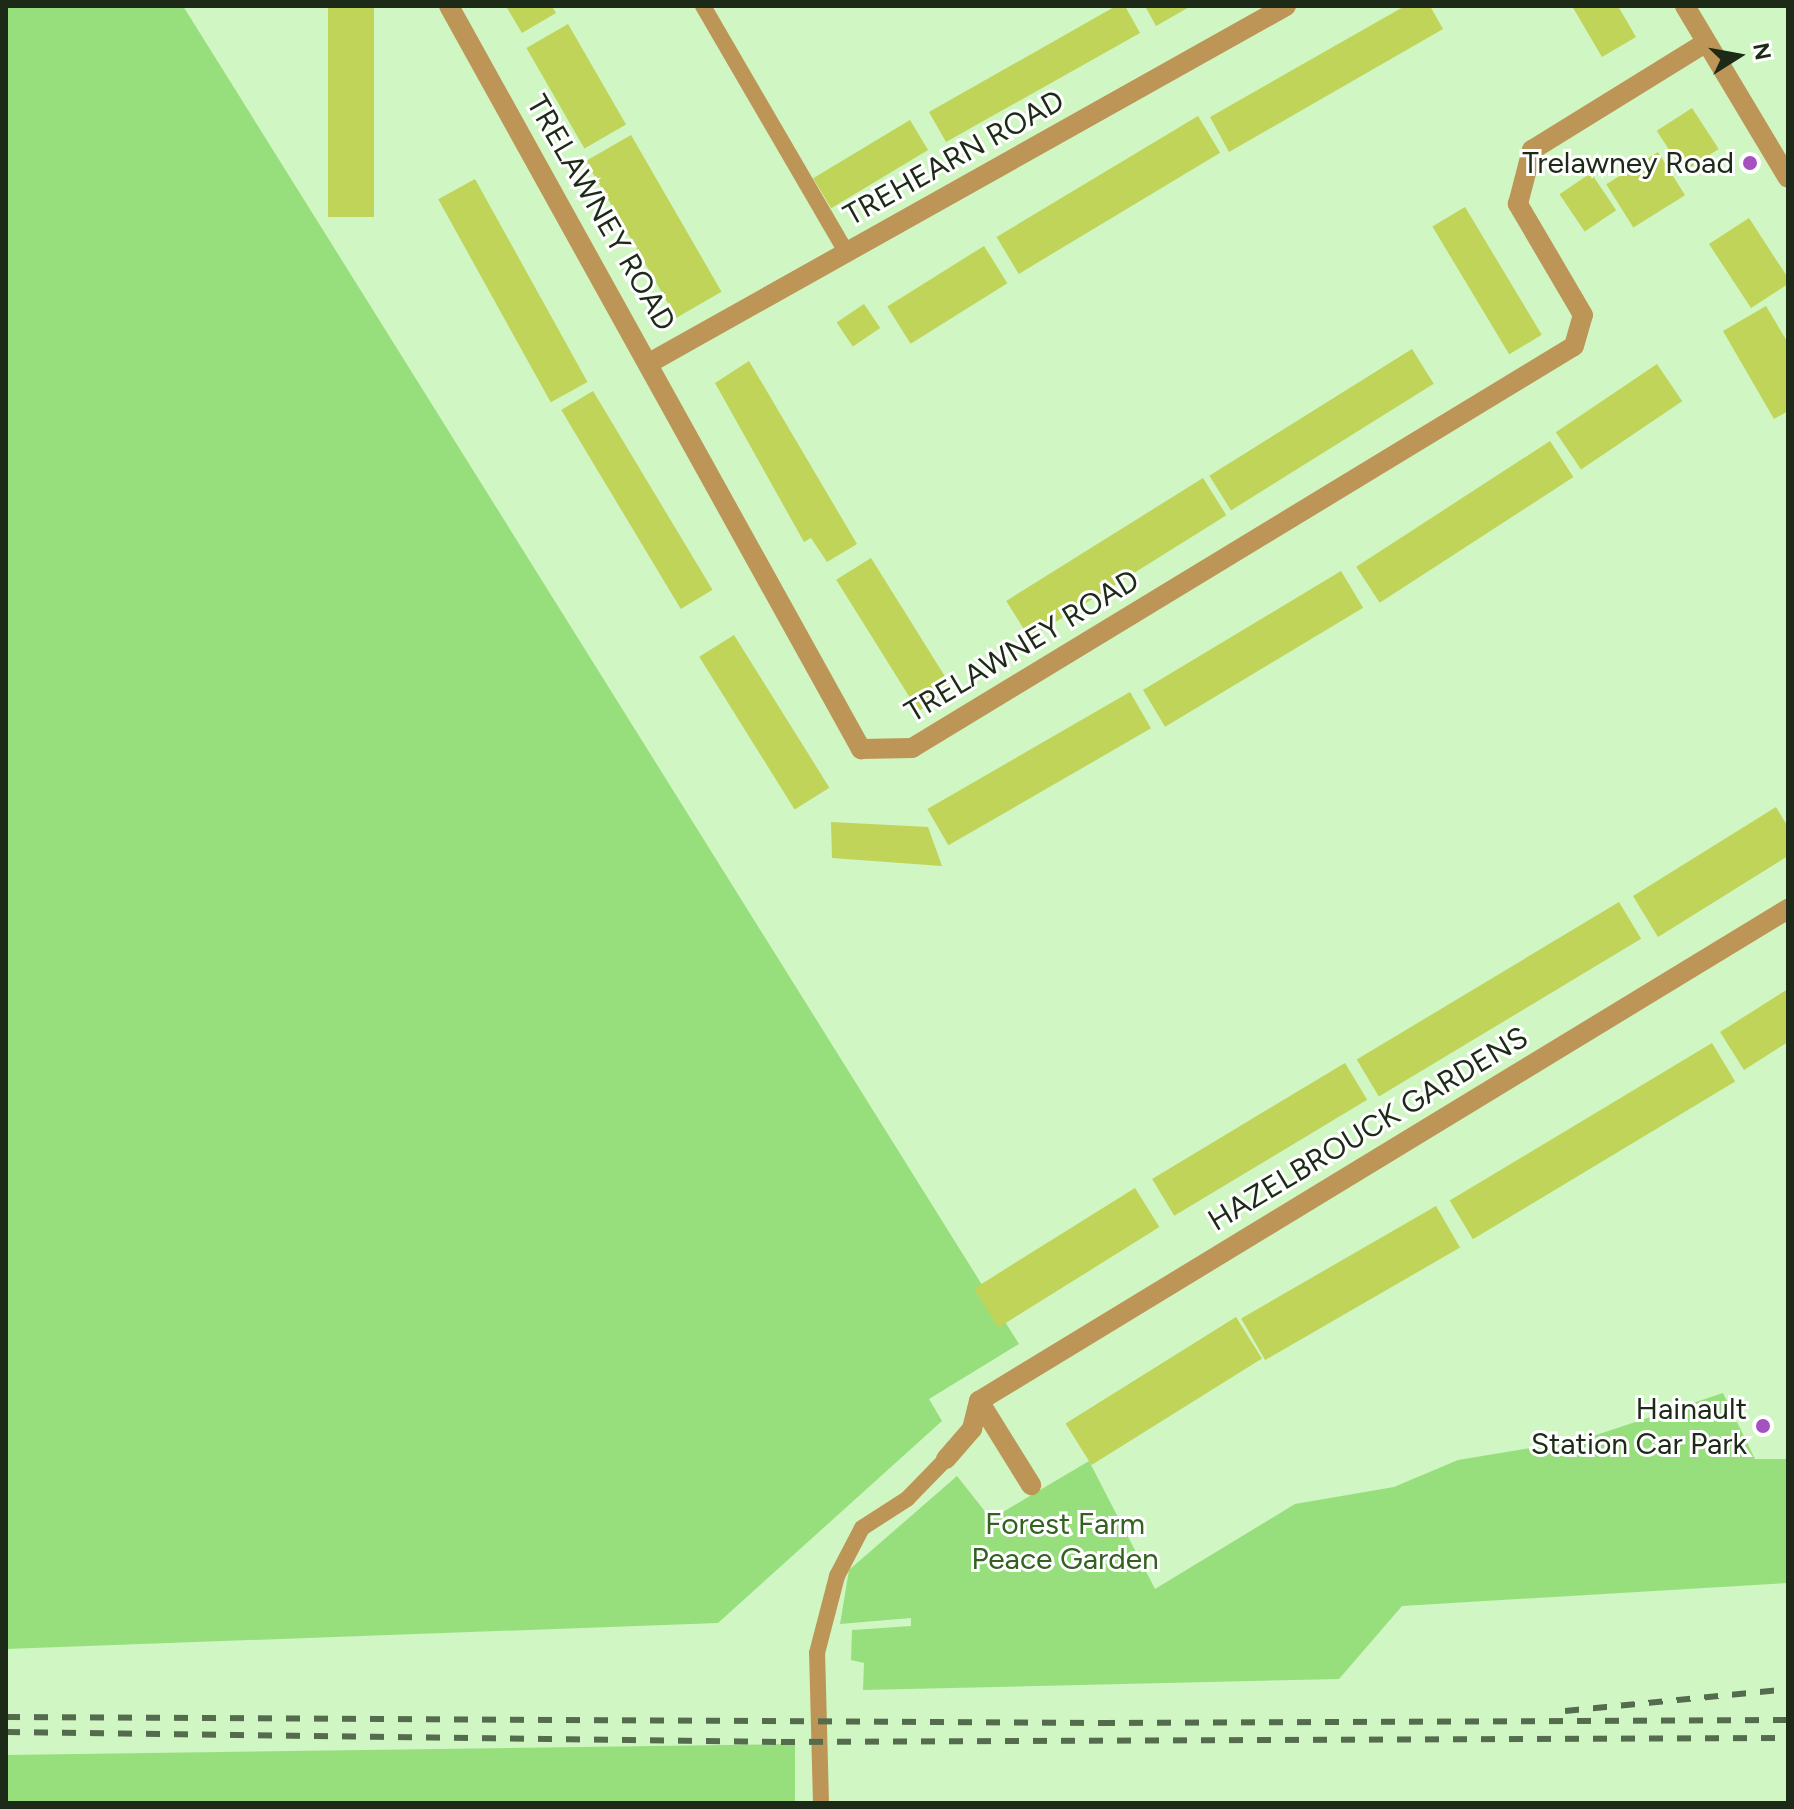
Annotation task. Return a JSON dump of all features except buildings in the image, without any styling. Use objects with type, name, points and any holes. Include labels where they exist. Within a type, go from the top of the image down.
[{"type":"street","name":"TRELAWNEY ROAD","points":[[449,6],[651,362],[861,749],[912,748],[1574,346],[1583,315],[1518,204],[1532,150],[1705,43]]},
{"type":"street","name":"TREHEARN ROAD","points":[[651,362],[1286,6]]},
{"type":"street","points":[[1685,6],[1788,178]]},
{"type":"street","name":"HAZELBROUCK GARDENS","points":[[979,1401],[1788,909]]},
{"type":"street","points":[[946,1459],[972,1429],[979,1401]]},
{"type":"street","points":[[979,1401],[1031,1485]]},
{"type":"lane","points":[[703,6],[846,252]]},
{"type":"lane","points":[[821,1803],[817,1653],[837,1576],[862,1528],[907,1499],[946,1459]]},
{"type":"green space","points":[[6,6],[183,6],[1019,1344],[929,1399],[942,1421],[718,1623],[6,1649]]},
{"type":"green space","name":"Forest Farm Peace Garden","points":[[1723,1393],[1755,1459],[1788,1459],[1788,1583],[1402,1606],[1339,1679],[863,1690],[864,1663],[851,1660],[852,1630],[911,1626],[911,1618],[840,1624],[849,1570],[957,1476],[991,1519],[1089,1461],[1155,1589],[1295,1504],[1394,1487],[1458,1460],[1584,1439]]},
{"type":"green space","points":[[795,1744],[795,1803],[6,1803],[6,1755]]},
{"type":"railway","points":[[1565,1711],[1788,1689]]},
{"type":"railway","points":[[6,1717],[1101,1723],[1788,1720]]},
{"type":"railway","points":[[6,1732],[781,1742],[1788,1738]]},
{"type":"place","name":"Trelawney Road","points":[[1750,163]]},
{"type":"place","name":"Hainault Station Car Park","points":[[1763,1426]]}]
